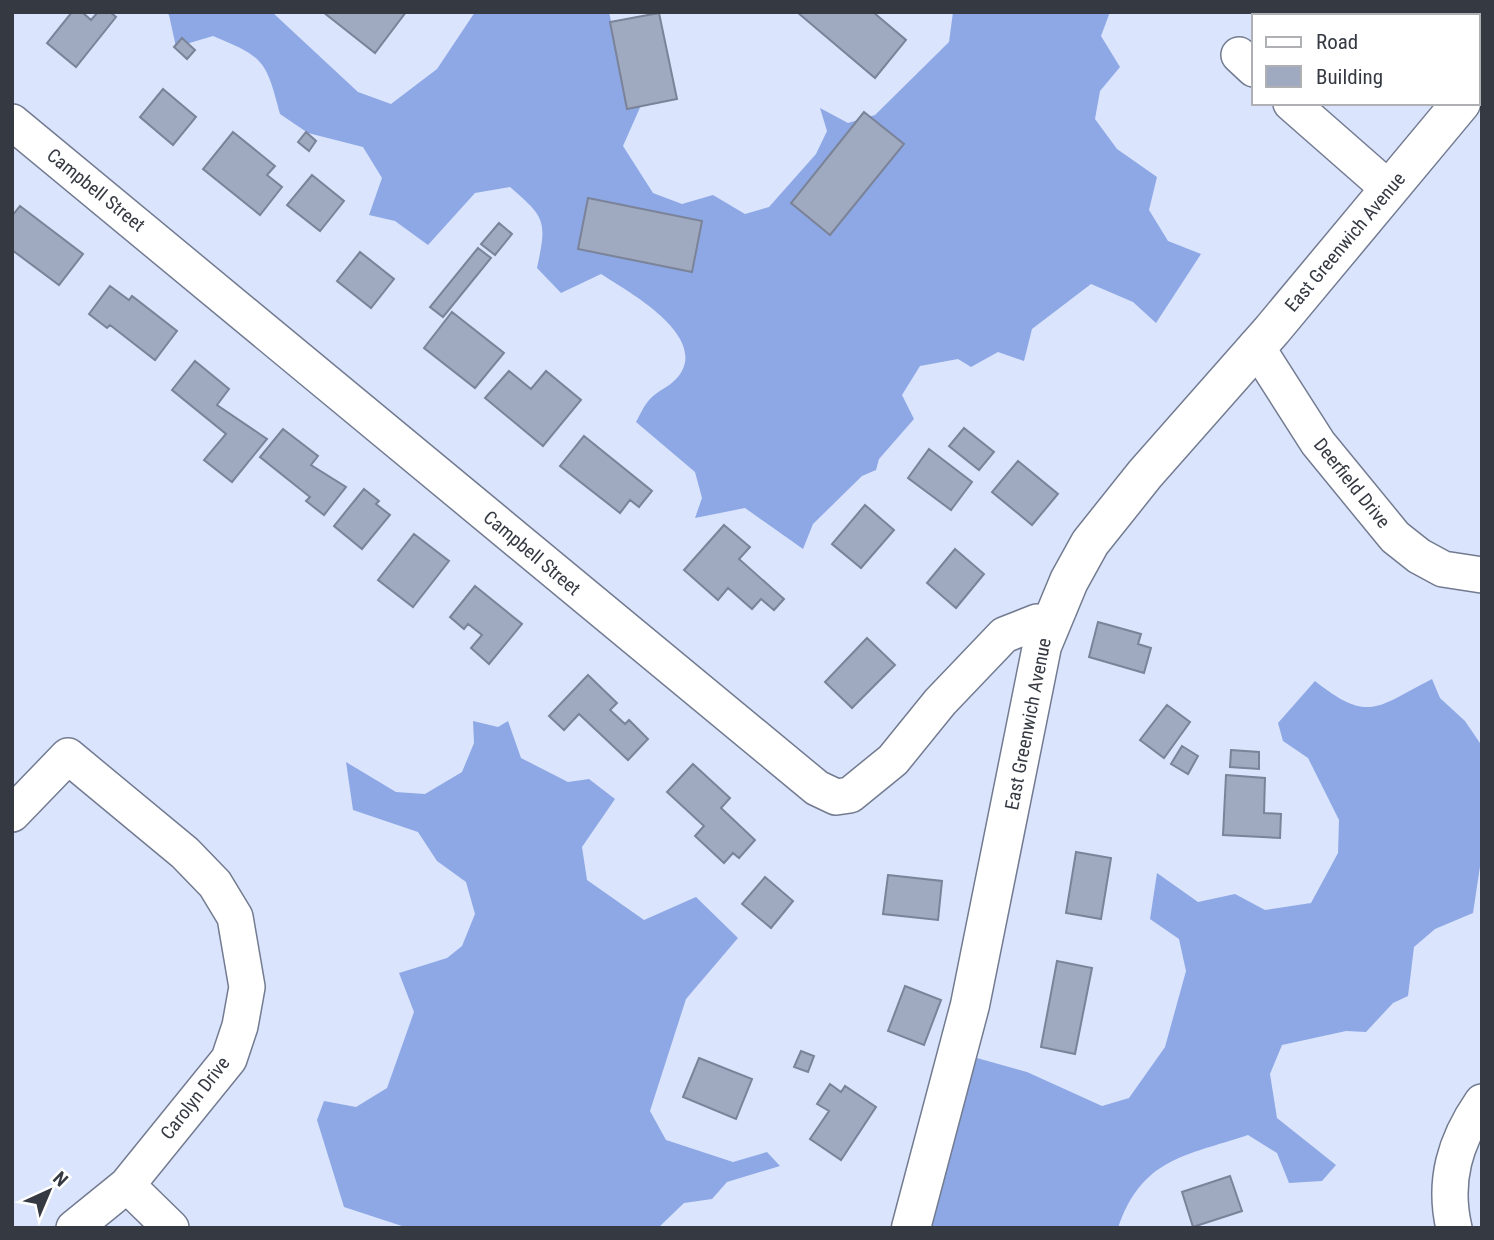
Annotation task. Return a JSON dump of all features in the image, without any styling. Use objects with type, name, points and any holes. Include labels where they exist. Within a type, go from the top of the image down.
[{"type":"street","points":[[1293,105],[1389,189]]},
{"type":"street","name":"East Greenwich Avenue","points":[[911,1228],[970,1005],[1048,627],[1090,543],[1145,474],[1459,105]]},
{"type":"street","name":"Campbell Street","points":[[12,122],[817,788],[836,797],[850,795],[893,760],[940,702],[1004,635],[1037,622],[1048,627]]},
{"type":"street","name":"Deerfield Drive","points":[[1256,346],[1318,443],[1395,537],[1419,556],[1443,569],[1482,575]]},
{"type":"street","name":"Carolyn Drive","points":[[12,814],[68,756],[184,853],[215,884],[235,917],[247,987],[240,1026],[229,1059],[127,1185],[74,1228]]},
{"type":"street","points":[[1454,1228],[1450,1209],[1450,1172],[1459,1138],[1482,1102]]},
{"type":"street","points":[[127,1185],[171,1228]]},
{"type":"shaded area","points":[[166,12],[272,12],[358,92],[391,104],[437,69],[475,12],[609,12],[621,66],[642,103],[623,146],[653,193],[682,204],[713,195],[745,214],[769,207],[816,154],[827,131],[820,108],[848,123],[875,115],[949,42],[953,12],[1110,12],[1101,36],[1120,67],[1100,91],[1095,119],[1117,149],[1157,177],[1149,210],[1168,241],[1201,254],[1156,323],[1133,302],[1091,284],[1032,329],[1024,361],[998,352],[971,367],[958,359],[920,366],[902,395],[914,419],[879,459],[876,470],[862,476],[813,524],[803,549],[745,508],[695,518],[702,498],[695,472],[636,422],[648,401],[676,379],[685,363],[684,348],[676,332],[646,304],[601,274],[561,293],[537,268],[542,240],[541,222],[531,206],[510,187],[475,193],[428,245],[395,221],[369,215],[382,178],[363,147],[308,133],[280,114],[266,71],[243,49],[213,36],[176,47]]},
{"type":"shaded area","points":[[1432,679],[1440,698],[1465,721],[1482,746],[1482,853],[1473,913],[1435,929],[1414,947],[1408,996],[1393,1003],[1366,1032],[1346,1031],[1282,1045],[1270,1074],[1277,1118],[1336,1165],[1322,1181],[1289,1183],[1277,1153],[1248,1135],[1186,1155],[1153,1173],[1128,1205],[1118,1228],[910,1228],[959,1053],[1027,1072],[1102,1106],[1129,1098],[1165,1047],[1186,971],[1179,939],[1150,919],[1157,873],[1198,902],[1235,894],[1265,910],[1311,903],[1338,853],[1339,820],[1308,758],[1283,741],[1278,723],[1315,681],[1348,703],[1373,707]]},
{"type":"shaded area","points":[[473,721],[498,727],[508,721],[521,758],[568,782],[589,779],[615,799],[582,847],[587,880],[644,920],[696,897],[738,938],[686,999],[650,1111],[666,1140],[733,1162],[767,1152],[780,1166],[727,1182],[712,1199],[684,1203],[658,1228],[408,1228],[344,1207],[317,1120],[324,1101],[356,1107],[387,1088],[414,1012],[399,973],[447,958],[462,946],[475,914],[466,882],[437,861],[418,832],[353,810],[346,762],[396,792],[425,794],[462,772],[474,743]]},
{"type":"building","points":[[72,12],[82,12],[91,20],[98,12],[110,12],[116,17],[76,67],[47,43]]},
{"type":"building","points":[[323,12],[406,12],[375,53]]},
{"type":"building","points":[[797,12],[873,12],[906,40],[875,78]]},
{"type":"building","points":[[659,13],[677,99],[627,109],[610,22]]},
{"type":"building","points":[[182,38],[195,50],[187,59],[174,47]]},
{"type":"building","points":[[163,89],[196,117],[173,145],[140,117]]},
{"type":"building","points":[[864,112],[904,144],[830,235],[791,203]]},
{"type":"building","points":[[233,132],[275,166],[267,175],[282,187],[260,215],[203,169]]},
{"type":"building","points":[[306,132],[316,141],[309,151],[298,142]]},
{"type":"building","points":[[312,175],[344,201],[320,231],[287,205]]},
{"type":"building","points":[[588,198],[702,221],[692,272],[578,249]]},
{"type":"building","points":[[20,206],[83,254],[59,285],[12,250],[12,216]]},
{"type":"building","points":[[499,223],[512,234],[495,255],[481,244]]},
{"type":"building","points":[[478,248],[491,258],[443,317],[430,307]]},
{"type":"building","points":[[360,252],[394,279],[371,308],[337,281]]},
{"type":"building","points":[[110,286],[129,300],[132,296],[177,331],[155,360],[110,325],[107,328],[89,314]]},
{"type":"building","points":[[452,312],[504,353],[475,388],[424,348]]},
{"type":"building","points":[[195,361],[229,389],[217,405],[267,439],[232,482],[204,460],[226,434],[172,390]]},
{"type":"building","points":[[509,371],[531,389],[546,371],[581,400],[543,446],[485,398]]},
{"type":"building","points":[[964,428],[994,452],[979,470],[949,446]]},
{"type":"building","points":[[283,429],[318,456],[311,465],[346,487],[324,515],[306,501],[310,497],[260,457]]},
{"type":"building","points":[[584,436],[652,491],[639,507],[630,500],[620,513],[560,466]]},
{"type":"building","points":[[929,449],[972,482],[951,510],[908,478]]},
{"type":"building","points":[[1018,461],[1058,494],[1032,525],[992,492]]},
{"type":"building","points":[[364,489],[379,501],[376,504],[390,515],[362,549],[334,526]]},
{"type":"building","points":[[865,505],[894,530],[861,568],[832,544]]},
{"type":"building","points":[[724,525],[750,547],[739,559],[784,599],[774,610],[761,599],[752,609],[728,588],[718,600],[684,570]]},
{"type":"building","points":[[414,534],[449,561],[413,607],[378,580]]},
{"type":"building","points":[[955,549],[984,574],[956,608],[927,583]]},
{"type":"building","points":[[475,586],[522,624],[489,664],[471,648],[482,635],[468,624],[464,629],[450,617]]},
{"type":"building","points":[[1098,622],[1141,634],[1138,644],[1151,648],[1144,673],[1089,657]]},
{"type":"building","points":[[867,638],[895,665],[852,708],[825,682]]},
{"type":"building","points":[[588,675],[617,703],[610,710],[625,724],[629,720],[648,739],[628,760],[579,714],[564,730],[549,716]]},
{"type":"building","points":[[1167,705],[1190,722],[1164,758],[1140,740]]},
{"type":"building","points":[[1182,746],[1198,756],[1188,774],[1171,764]]},
{"type":"building","points":[[1231,750],[1259,752],[1259,769],[1230,767]]},
{"type":"building","points":[[693,764],[730,798],[721,808],[755,840],[739,858],[733,853],[724,863],[695,836],[704,826],[667,792]]},
{"type":"building","points":[[1226,775],[1265,778],[1264,813],[1281,814],[1280,838],[1223,835]]},
{"type":"building","points":[[1076,852],[1111,858],[1101,919],[1066,913]]},
{"type":"building","points":[[888,875],[942,881],[938,920],[883,914]]},
{"type":"building","points":[[765,877],[793,901],[771,928],[742,904]]},
{"type":"building","points":[[1057,961],[1092,968],[1075,1054],[1041,1047]]},
{"type":"building","points":[[905,986],[941,1000],[924,1045],[888,1031]]},
{"type":"building","points":[[801,1051],[814,1056],[808,1072],[794,1067]]},
{"type":"building","points":[[699,1058],[752,1079],[736,1119],[683,1097]]},
{"type":"building","points":[[830,1084],[841,1092],[845,1086],[876,1107],[841,1160],[810,1139],[829,1111],[817,1104]]},
{"type":"building","points":[[1230,1176],[1242,1211],[1193,1227],[1182,1192]]}]
